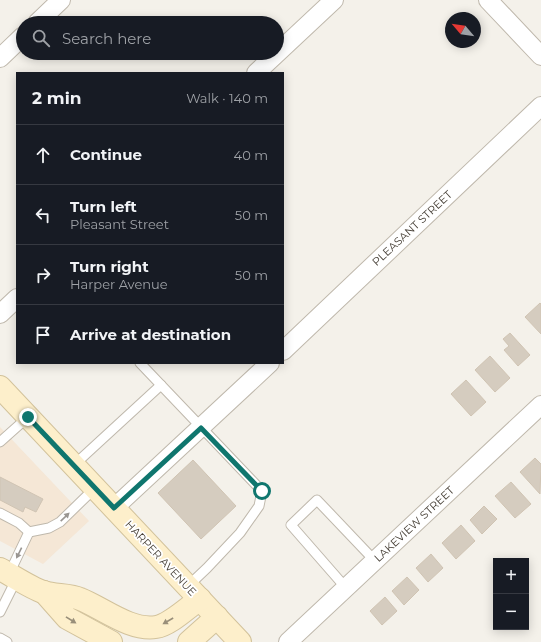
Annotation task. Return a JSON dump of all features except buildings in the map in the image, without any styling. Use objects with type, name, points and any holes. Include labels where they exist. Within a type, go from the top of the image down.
[{"type":"main road","name":"HARPER AVENUE","points":[[0,387],[240,642]]},
{"type":"main road","points":[[9,574],[44,592],[78,598],[138,627],[148,628],[158,627],[170,621],[194,592]]},
{"type":"main road","points":[[44,592],[67,618],[112,642]]},
{"type":"main road","points":[[189,642],[217,617]]},
{"type":"street","points":[[44,16],[61,0]]},
{"type":"street","points":[[284,47],[334,0]]},
{"type":"street","points":[[488,0],[541,56]]},
{"type":"street","points":[[0,58],[16,43]]},
{"type":"street","points":[[257,72],[270,60]]},
{"type":"street","name":"PLEASANT STREET","points":[[284,350],[541,106]]},
{"type":"street","points":[[0,314],[16,299]]},
{"type":"street","points":[[114,508],[269,364]]},
{"type":"street","name":"LAKEVIEW STREET","points":[[288,642],[541,405]]},
{"type":"lane","points":[[141,364],[262,491],[259,506],[240,533],[207,568],[194,592]]},
{"type":"lane","points":[[74,465],[161,385]]},
{"type":"lane","points":[[0,442],[28,417]]},
{"type":"lane","points":[[29,532],[48,528],[60,522],[95,488]]},
{"type":"lane","points":[[346,588],[291,525],[316,500],[375,560]]},
{"type":"lane","points":[[0,513],[20,523],[29,532]]},
{"type":"lane","points":[[0,612],[9,574],[29,532]]},
{"type":"lane","points":[[0,638],[7,642]]},
{"type":"shaded area","points":[[0,427],[89,521],[43,564],[0,541]]},
{"type":"route","points":[[28,417],[114,508],[201,428],[262,491]]}]
